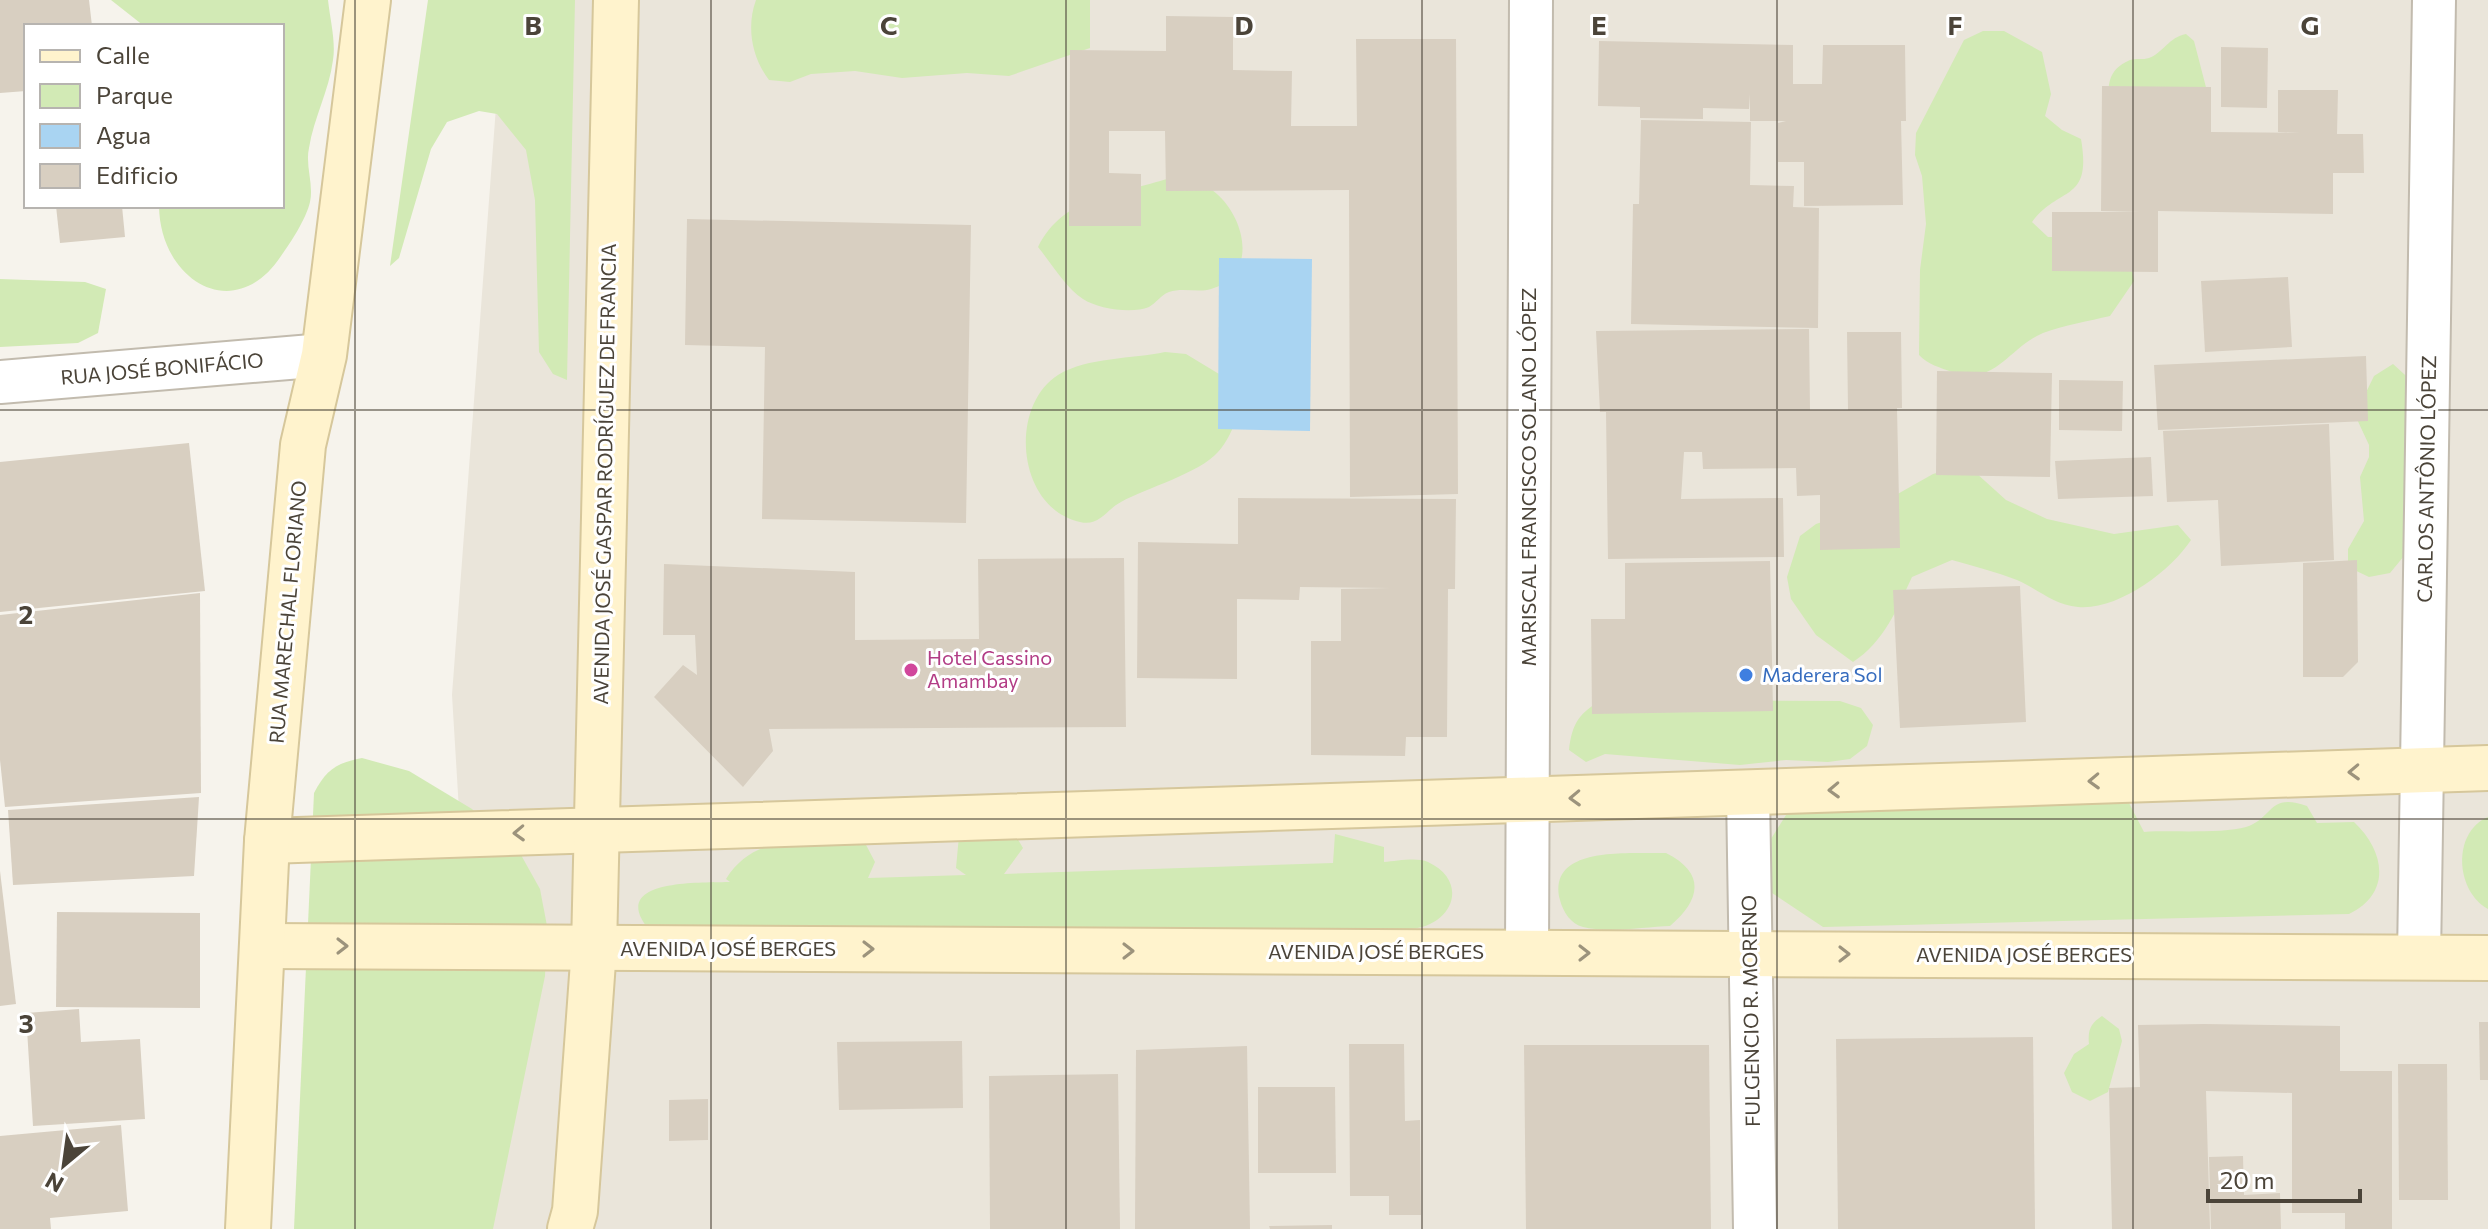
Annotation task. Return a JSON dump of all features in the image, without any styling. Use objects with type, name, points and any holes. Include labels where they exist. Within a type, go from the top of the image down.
[{"type":"main road","name":"RUA MARECHAL FLORIANO","points":[[248,1229],[267,841],[303,445],[324,355],[368,0]]},
{"type":"main road","name":"AVENIDA JOSÉ GASPAR RODRÍGUEZ DE FRANCIA","points":[[574,1223],[594,948],[616,0]]},
{"type":"main road","points":[[267,841],[2488,768]]},
{"type":"main road","name":"AVENIDA JOSÉ BERGES","points":[[264,946],[2488,958]]},
{"type":"street","name":"MARISCAL FRANCISCO SOLANO LÓPEZ","points":[[1527,953],[1531,0]]},
{"type":"street","name":"CARLOS ANTÔNIO LÓPEZ","points":[[2419,957],[2434,0]]},
{"type":"street","name":"RUA JOSÉ BONIFÁCIO","points":[[0,382],[324,355]]},
{"type":"street","name":"FULGENCIO R. MORENO","points":[[1748,792],[1755,1229]]},
{"type":"shaded area","points":[[504,0],[2488,0],[2488,1229],[424,1229],[467,942],[452,695]]},
{"type":"green space","points":[[111,0],[328,0],[334,53],[309,148],[311,189],[308,209],[281,256],[263,277],[243,288],[222,291],[203,285],[186,273],[172,255],[163,233],[159,208],[284,208],[284,24],[141,24]]},
{"type":"green space","points":[[428,0],[575,0],[567,380],[553,374],[539,352],[535,200],[526,150],[497,114],[479,111],[447,122],[431,149],[399,258],[390,266]]},
{"type":"green space","points":[[756,0],[1090,0],[1090,48],[1009,76],[967,73],[902,78],[855,71],[811,74],[790,82],[769,80],[758,62],[752,42],[751,21]]},
{"type":"green space","points":[[1983,31],[2004,31],[2042,52],[2051,94],[2045,116],[2062,130],[2081,139],[2082,174],[2078,184],[2032,222],[2048,237],[2090,237],[2130,259],[2134,281],[2110,316],[2043,333],[1990,370],[1979,375],[1967,375],[1934,365],[1919,355],[1920,270],[1926,224],[1922,176],[1915,155],[1916,133],[1964,40]]},
{"type":"green space","points":[[2186,34],[2194,41],[2208,95],[2110,107],[2110,79],[2122,64],[2154,56],[2175,38]]},
{"type":"green space","points":[[1170,178],[1208,188],[1223,200],[1239,227],[1242,242],[1242,257],[1237,270],[1227,281],[1211,289],[1169,292],[1142,309],[1106,308],[1089,303],[1065,282],[1038,247],[1049,230],[1078,206]]},
{"type":"green space","points":[[0,279],[85,282],[106,289],[98,333],[78,343],[0,347]]},
{"type":"green space","points":[[1165,352],[1186,354],[1224,377],[1239,415],[1224,444],[1199,467],[1121,502],[1092,522],[1080,522],[1059,513],[1043,498],[1032,478],[1027,455],[1026,432],[1031,410],[1042,390],[1058,375],[1082,365]]},
{"type":"green space","points":[[2393,364],[2415,384],[2404,556],[2390,573],[2369,577],[2348,567],[2348,549],[2364,521],[2360,477],[2369,457],[2369,445],[2355,415],[2374,376]]},
{"type":"green space","points":[[1955,468],[1975,472],[2006,500],[2047,519],[2114,534],[2178,525],[2191,540],[2170,564],[2142,587],[2093,607],[2061,603],[2017,580],[1952,560],[1912,577],[1881,635],[1853,662],[1816,635],[1791,599],[1787,577],[1800,536],[1816,524],[1837,517],[1857,517],[1933,474]]},
{"type":"green space","points":[[1603,700],[1840,701],[1861,708],[1873,725],[1867,746],[1850,759],[1828,762],[1786,760],[1740,765],[1605,754],[1586,762],[1569,750],[1572,733],[1582,714]]},
{"type":"green space","points":[[362,758],[409,771],[472,809],[521,855],[540,889],[547,926],[545,976],[493,1229],[294,1229],[314,793],[333,769]]},
{"type":"green space","points":[[1820,789],[1955,790],[2129,803],[2144,832],[2236,829],[2255,823],[2278,804],[2294,803],[2307,806],[2317,823],[2354,822],[2364,833],[2377,858],[2378,883],[2363,905],[2349,914],[1823,927],[1772,893],[1764,850],[1786,815]]},
{"type":"green space","points":[[2488,817],[2488,909],[2469,889],[2462,862],[2468,835]]},
{"type":"green space","points":[[960,825],[1011,828],[1023,848],[1004,874],[1333,863],[1335,834],[1384,847],[1384,862],[1428,862],[1449,881],[1451,903],[1436,921],[1408,929],[1406,960],[650,931],[639,914],[640,901],[648,892],[681,884],[730,882],[726,879],[753,852],[787,842],[865,843],[875,862],[868,878],[966,875],[956,868]]},
{"type":"green space","points":[[1666,853],[1688,869],[1695,887],[1688,906],[1670,926],[1592,929],[1575,923],[1565,913],[1560,900],[1559,882],[1566,869],[1579,861],[1614,854]]},
{"type":"green space","points":[[2102,1016],[2119,1029],[2122,1041],[2108,1092],[2090,1101],[2072,1092],[2064,1073],[2074,1054],[2089,1044],[2091,1028]]},
{"type":"water","points":[[1219,258],[1312,259],[1310,431],[1218,429]]},
{"type":"building","points":[[0,0],[89,0],[92,24],[24,24],[24,91],[0,93]]},
{"type":"building","points":[[1166,16],[1233,17],[1233,70],[1292,71],[1291,126],[1357,126],[1356,39],[1456,39],[1458,494],[1350,497],[1349,190],[1166,191],[1165,131],[1109,131],[1109,173],[1141,174],[1141,226],[1069,226],[1070,50],[1166,51]]},
{"type":"building","points":[[1599,41],[1793,45],[1793,84],[1822,84],[1823,45],[1905,45],[1906,121],[1901,121],[1903,205],[1804,206],[1804,162],[1778,162],[1778,123],[1786,121],[1750,121],[1750,94],[1749,109],[1703,108],[1703,119],[1640,118],[1640,107],[1598,106]]},
{"type":"building","points":[[2221,47],[2268,48],[2267,108],[2221,107]]},
{"type":"building","points":[[2102,86],[2211,87],[2211,132],[2300,133],[2278,132],[2278,90],[2338,90],[2337,134],[2363,134],[2364,173],[2333,173],[2333,214],[2158,211],[2158,272],[2052,271],[2052,212],[2140,212],[2101,211]]},
{"type":"building","points":[[1641,120],[1751,122],[1750,185],[1794,186],[1793,207],[1819,208],[1818,328],[1631,324],[1633,204],[1639,204]]},
{"type":"building","points":[[56,208],[122,208],[125,237],[60,243]]},
{"type":"building","points":[[687,219],[971,225],[966,523],[762,519],[765,347],[685,345]]},
{"type":"building","points":[[2288,277],[2292,347],[2205,352],[2201,281]]},
{"type":"building","points":[[1809,329],[1810,410],[1848,410],[1847,332],[1901,332],[1902,408],[1897,408],[1900,548],[1820,550],[1820,495],[1797,496],[1796,468],[1703,469],[1702,452],[1684,452],[1681,499],[1783,498],[1784,557],[1608,559],[1606,412],[1600,412],[1596,331]]},
{"type":"building","points":[[2366,356],[2368,421],[2158,430],[2154,365]]},
{"type":"building","points":[[1937,371],[2052,373],[2050,477],[1936,475]]},
{"type":"building","points":[[2059,380],[2123,381],[2122,431],[2059,430]]},
{"type":"building","points":[[2329,424],[2334,560],[2221,566],[2218,500],[2167,502],[2163,431]]},
{"type":"building","points":[[189,443],[205,591],[0,612],[0,462]]},
{"type":"building","points":[[2151,457],[2153,496],[2058,499],[2055,461]]},
{"type":"building","points":[[1238,498],[1456,499],[1455,589],[1448,589],[1447,737],[1406,737],[1405,756],[1311,755],[1311,641],[1341,641],[1341,589],[1390,588],[1300,587],[1299,600],[1237,599],[1237,679],[1137,678],[1138,542],[1238,544]]},
{"type":"building","name":"Hotel Cassino Amambay","points":[[1124,558],[1126,727],[769,729],[773,751],[743,787],[654,697],[683,665],[697,675],[695,635],[663,635],[664,564],[855,572],[855,640],[979,639],[978,559]]},
{"type":"building","points":[[2357,560],[2358,662],[2343,677],[2303,677],[2303,563]]},
{"type":"building","points":[[1770,561],[1773,711],[1592,714],[1591,619],[1625,619],[1625,563]]},
{"type":"building","points":[[2020,586],[2026,722],[1900,728],[1893,590]]},
{"type":"building","points":[[200,593],[201,793],[5,807],[0,760],[0,615]]},
{"type":"building","points":[[199,797],[194,876],[13,885],[8,810]]},
{"type":"building","points":[[0,871],[16,1004],[0,1006]]},
{"type":"building","points":[[57,912],[200,913],[200,1008],[56,1007]]},
{"type":"building","points":[[79,1009],[81,1042],[140,1039],[145,1119],[33,1126],[26,1013]]},
{"type":"building","points":[[2479,1022],[2488,1022],[2488,1080],[2480,1080]]},
{"type":"building","points":[[2138,1025],[2340,1026],[2340,1071],[2392,1071],[2392,1229],[2345,1229],[2345,1213],[2292,1213],[2292,1093],[2206,1091],[2210,1229],[2112,1229],[2109,1088],[2140,1087]]},
{"type":"building","points":[[2033,1037],[2035,1229],[1838,1229],[1836,1039]]},
{"type":"building","points":[[962,1041],[963,1108],[839,1110],[837,1042]]},
{"type":"building","points":[[1349,1044],[1404,1044],[1405,1121],[1420,1120],[1421,1215],[1389,1215],[1389,1196],[1350,1196]]},
{"type":"building","points":[[1524,1045],[1709,1045],[1711,1229],[1526,1229]]},
{"type":"building","points":[[1247,1046],[1250,1229],[1135,1229],[1136,1050]]},
{"type":"building","points":[[2398,1064],[2447,1064],[2448,1200],[2399,1200]]},
{"type":"building","points":[[1118,1074],[1120,1229],[990,1229],[989,1076]]},
{"type":"building","points":[[1258,1087],[1335,1087],[1336,1173],[1258,1173]]},
{"type":"building","points":[[708,1099],[708,1140],[669,1141],[669,1100]]},
{"type":"building","points":[[121,1125],[128,1211],[50,1218],[51,1229],[0,1229],[0,1136]]},
{"type":"building","points":[[2243,1156],[2244,1195],[2280,1193],[2281,1229],[2211,1229],[2209,1157]]},
{"type":"building","points":[[1332,1225],[1332,1229],[1270,1229],[1269,1226]]},
{"type":"place","name":"Hotel Cassino Amambay","points":[[911,670]]},
{"type":"place","name":"Maderera Sol","points":[[1746,675]]}]
